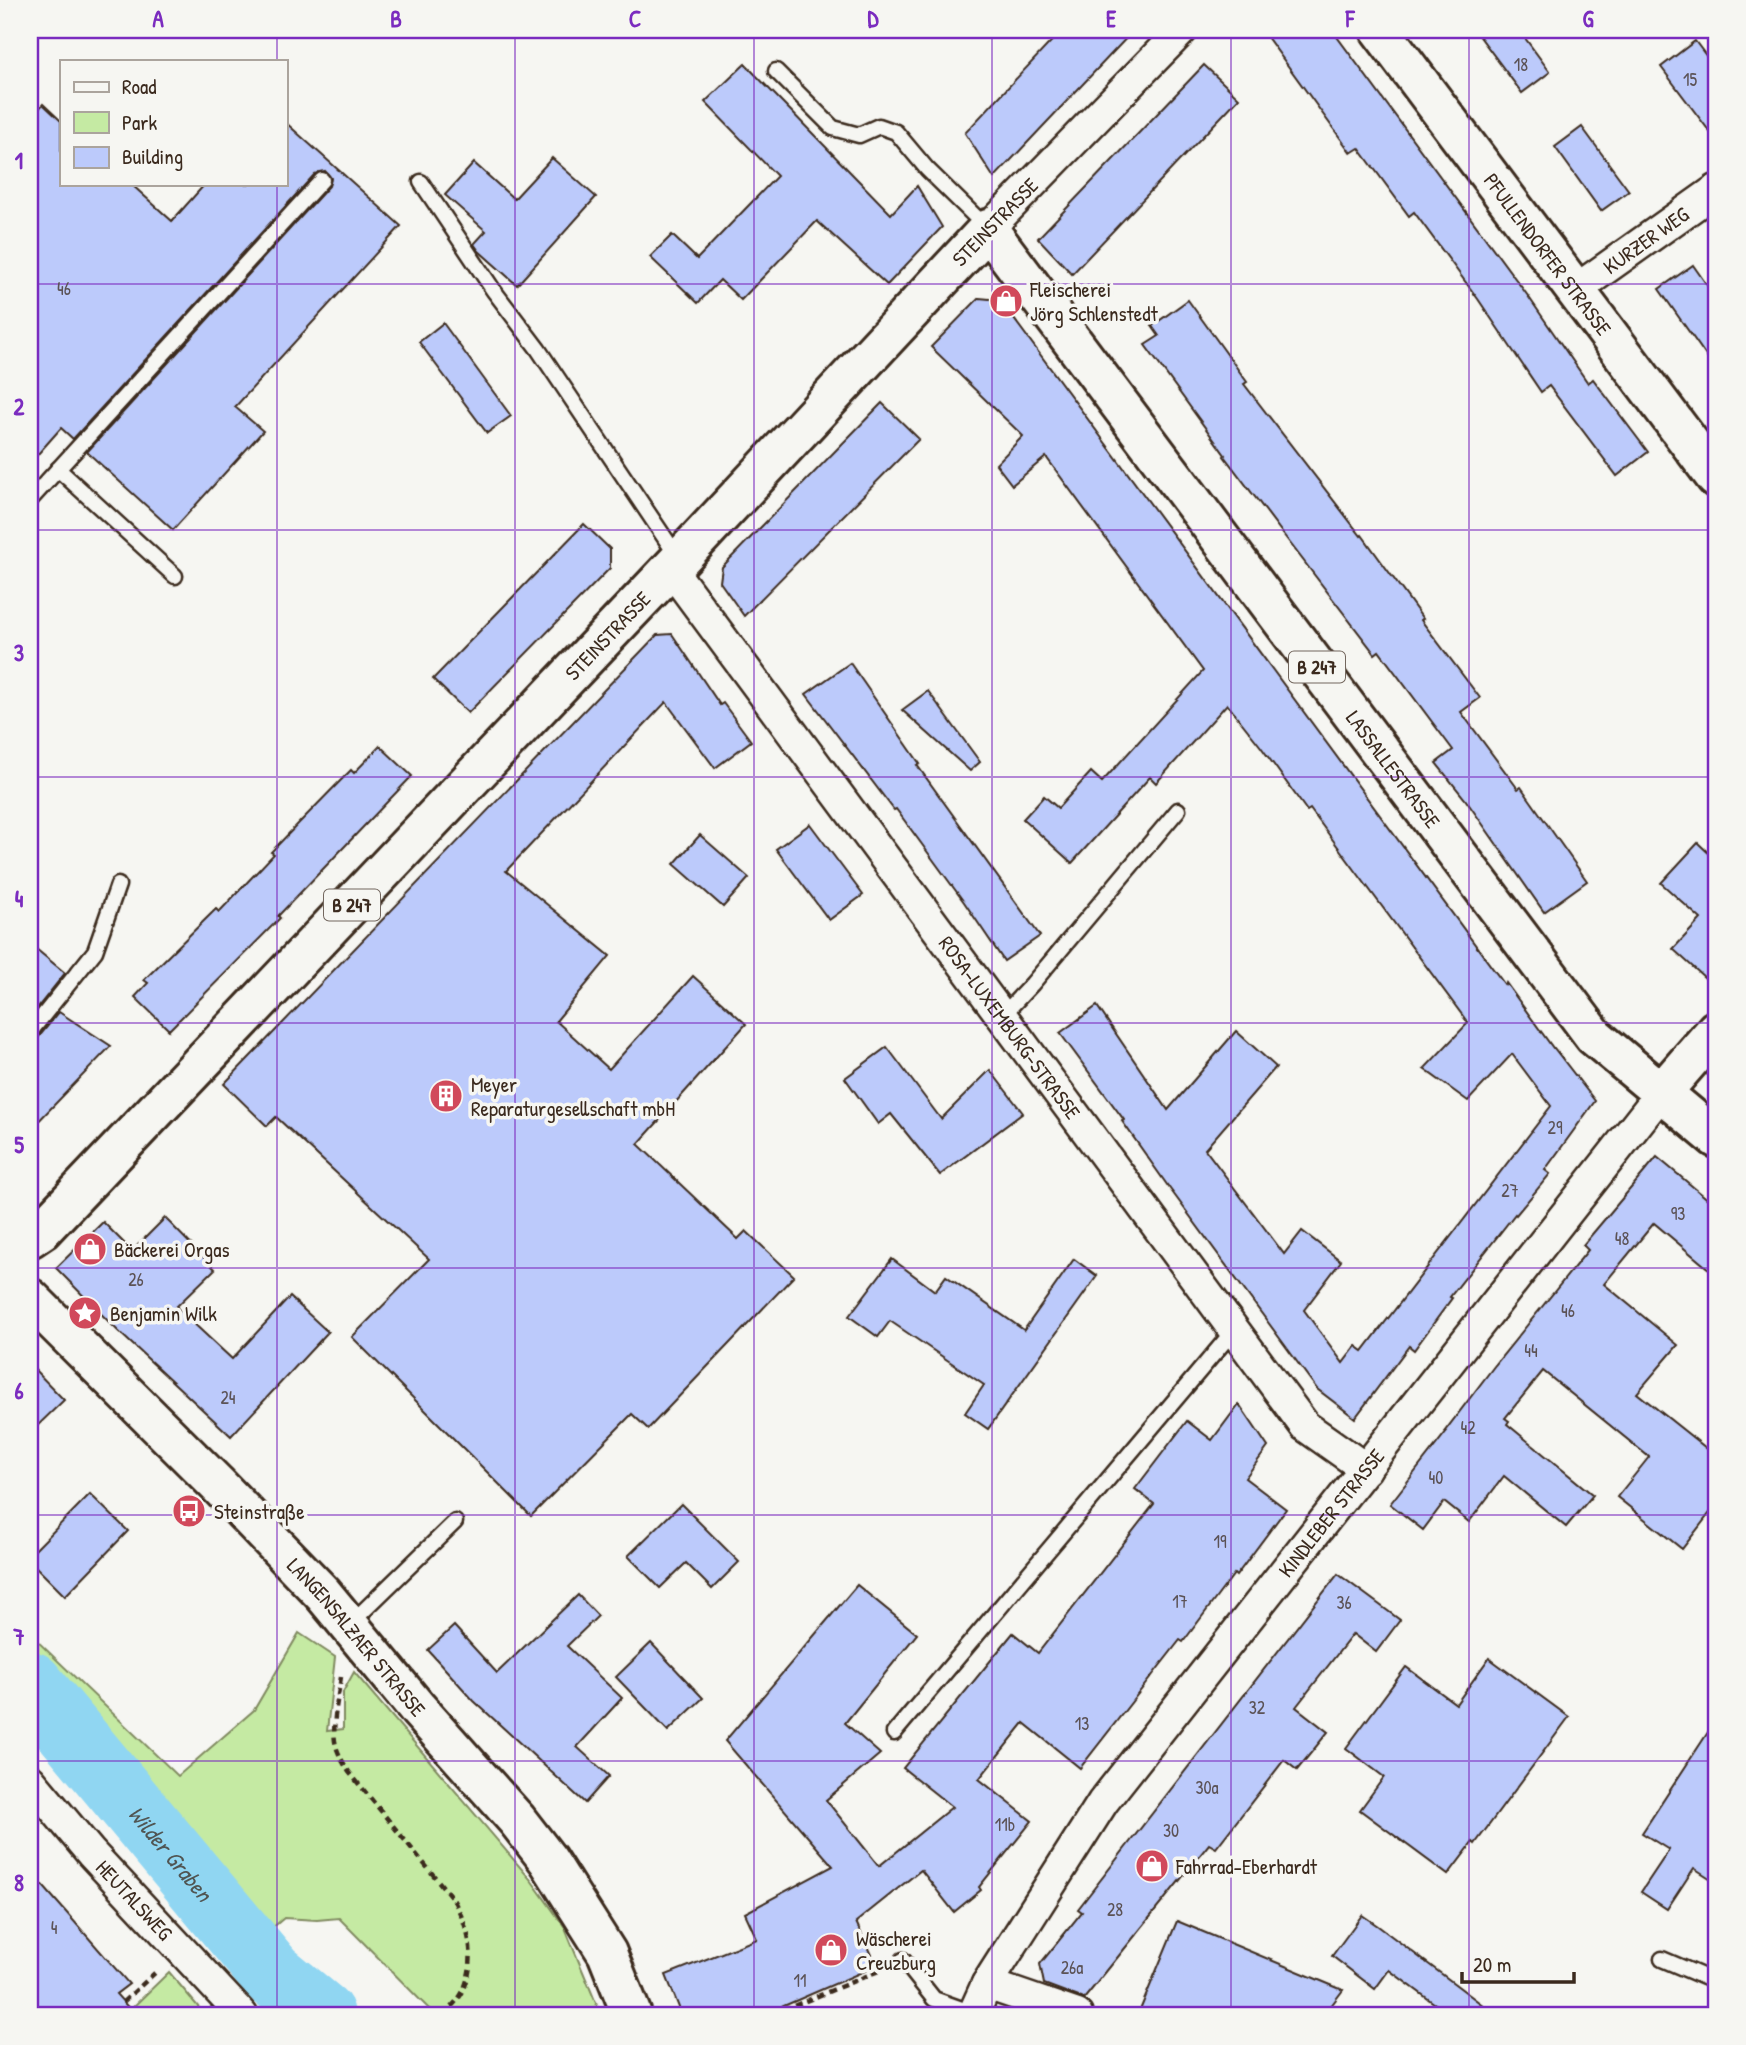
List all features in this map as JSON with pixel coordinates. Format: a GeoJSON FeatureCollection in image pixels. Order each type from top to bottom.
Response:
{"type":"FeatureCollection","features":[{"type":"Feature","properties":{"kind":"main road","name":"PFULLENDORFER STRASSE"},"geometry":{"type":"LineString","coordinates":[[1380,30],[1716,478]]}},
{"type":"Feature","properties":{"kind":"main road","name":"STEINSTRASSE"},"geometry":{"type":"LineString","coordinates":[[30,1238],[52,1220],[675,565],[988,229]]}},
{"type":"Feature","properties":{"kind":"main road","name":"LASSALLESTRASSE"},"geometry":{"type":"LineString","coordinates":[[988,229],[1594,1036],[1662,1091]]}},
{"type":"Feature","properties":{"kind":"main road","name":"KINDLEBER STRASSE"},"geometry":{"type":"LineString","coordinates":[[1662,1091],[1716,1030]]}},
{"type":"Feature","properties":{"kind":"main road","name":"B 247"},"geometry":{"type":"LineString","coordinates":[[1662,1091],[1716,1138]]}},
{"type":"Feature","properties":{"kind":"main road","name":"LANGENSALZAER STRASSE"},"geometry":{"type":"LineString","coordinates":[[30,1298],[323,1594],[418,1709],[517,1820],[548,1860],[607,1953],[632,2015]]}},
{"type":"Feature","properties":{"kind":"street","name":"STEINSTRASSE"},"geometry":{"type":"LineString","coordinates":[[988,229],[1182,30]]}},
{"type":"Feature","properties":{"kind":"street","name":"KURZER WEG"},"geometry":{"type":"LineString","coordinates":[[1574,291],[1716,190]]}},
{"type":"Feature","properties":{"kind":"street","name":"ROSA-LUXEMBURG-STRASSE"},"geometry":{"type":"LineString","coordinates":[[675,565],[1002,1016],[1305,1426],[1366,1469]]}},
{"type":"Feature","properties":{"kind":"street","name":"KINDLEBER STRASSE"},"geometry":{"type":"LineString","coordinates":[[973,2014],[987,1984],[1103,1802],[1662,1091]]}},
{"type":"Feature","properties":{"kind":"street","name":"HEUTALSWEG"},"geometry":{"type":"LineString","coordinates":[[30,1780],[91,1853],[242,2015]]}},
{"type":"Feature","properties":{"kind":"street"},"geometry":{"type":"LineString","coordinates":[[987,1984],[1077,2015]]}},
{"type":"Feature","properties":{"kind":"lane"},"geometry":{"type":"LineString","coordinates":[[776,71],[833,128],[859,135],[879,126],[896,132],[927,169],[988,229]]}},
{"type":"Feature","properties":{"kind":"lane"},"geometry":{"type":"LineString","coordinates":[[30,500],[322,180]]}},
{"type":"Feature","properties":{"kind":"lane"},"geometry":{"type":"LineString","coordinates":[[421,182],[494,290],[538,349],[675,565]]}},
{"type":"Feature","properties":{"kind":"lane"},"geometry":{"type":"LineString","coordinates":[[58,469],[176,576]]}},
{"type":"Feature","properties":{"kind":"lane"},"geometry":{"type":"LineString","coordinates":[[1002,1016],[1178,810]]}},
{"type":"Feature","properties":{"kind":"lane"},"geometry":{"type":"LineString","coordinates":[[30,1032],[95,951],[118,885]]}},
{"type":"Feature","properties":{"kind":"lane"},"geometry":{"type":"LineString","coordinates":[[894,1733],[1234,1330]]}},
{"type":"Feature","properties":{"kind":"lane"},"geometry":{"type":"LineString","coordinates":[[349,1625],[455,1522]]}},
{"type":"Feature","properties":{"kind":"lane"},"geometry":{"type":"LineString","coordinates":[[1662,1959],[1716,1982]]}},
{"type":"Feature","properties":{"kind":"lane"},"geometry":{"type":"LineString","coordinates":[[903,1960],[934,1999],[973,2014]]}},
{"type":"Feature","properties":{"kind":"path"},"geometry":{"type":"LineString","coordinates":[[349,1625],[336,1712],[335,1743],[340,1758],[453,1899],[464,1920],[471,1943],[463,1991],[443,2015]]}},
{"type":"Feature","properties":{"kind":"path"},"geometry":{"type":"LineString","coordinates":[[123,2002],[181,1950]]}},
{"type":"Feature","properties":{"kind":"path"},"geometry":{"type":"LineString","coordinates":[[772,2015],[903,1960]]}},
{"type":"Feature","properties":{"kind":"green space"},"geometry":{"type":"Polygon","coordinates":[[[299,1633],[335,1657],[327,1731],[343,1729],[343,1692],[354,1672],[531,1880],[564,1926],[601,2015],[435,2015],[339,1918],[284,1918],[232,1962],[30,1729],[30,1634],[178,1776],[254,1710],[299,1633]]]}},
{"type":"Feature","properties":{"kind":"green space"},"geometry":{"type":"Polygon","coordinates":[[[169,1972],[205,2015],[142,2015],[134,2006],[169,1972]]]}},
{"type":"Feature","properties":{"kind":"building"},"geometry":{"type":"Polygon","coordinates":[[[1062,30],[1134,30],[994,178],[965,133],[1062,30]]]}},
{"type":"Feature","properties":{"kind":"building"},"geometry":{"type":"Polygon","coordinates":[[[1262,30],[1332,30],[1528,296],[1588,383],[1593,379],[1648,452],[1617,476],[1549,386],[1541,392],[1478,299],[1414,212],[1409,216],[1359,148],[1351,153],[1262,30]]]}},
{"type":"Feature","properties":{"kind":"building"},"geometry":{"type":"Polygon","coordinates":[[[1475,30],[1519,30],[1550,72],[1522,93],[1475,30]]]}},
{"type":"Feature","properties":{"kind":"building"},"geometry":{"type":"Polygon","coordinates":[[[1695,41],[1716,69],[1716,140],[1661,67],[1695,41]]]}},
{"type":"Feature","properties":{"kind":"building"},"geometry":{"type":"Polygon","coordinates":[[[745,64],[891,214],[917,186],[942,227],[887,285],[817,221],[741,300],[720,280],[698,303],[650,257],[672,235],[697,259],[777,176],[705,102],[745,64]]]}},
{"type":"Feature","properties":{"kind":"building"},"geometry":{"type":"Polygon","coordinates":[[[1204,65],[1239,98],[1072,274],[1038,238],[1204,65]]]}},
{"type":"Feature","properties":{"kind":"building"},"geometry":{"type":"Polygon","coordinates":[[[43,104],[60,120],[60,186],[133,186],[172,221],[203,186],[287,186],[287,124],[401,226],[235,407],[263,431],[173,530],[87,452],[329,186],[331,178],[325,171],[315,174],[73,439],[61,428],[30,463],[30,119],[43,104]]]}},
{"type":"Feature","properties":{"kind":"building"},"geometry":{"type":"Polygon","coordinates":[[[1582,127],[1629,191],[1601,211],[1555,147],[1582,127]]]}},
{"type":"Feature","properties":{"kind":"building"},"geometry":{"type":"Polygon","coordinates":[[[552,158],[596,197],[517,285],[474,244],[486,231],[445,195],[474,163],[514,199],[552,158]]]}},
{"type":"Feature","properties":{"kind":"building"},"geometry":{"type":"Polygon","coordinates":[[[1693,265],[1716,298],[1716,370],[1659,289],[1693,265]]]}},
{"type":"Feature","properties":{"kind":"building"},"geometry":{"type":"Polygon","coordinates":[[[979,298],[1000,300],[1505,985],[1506,983],[1595,1101],[1545,1170],[1550,1174],[1450,1297],[1452,1298],[1414,1350],[1409,1346],[1355,1418],[1317,1389],[1170,1189],[1122,1121],[1124,1120],[1060,1033],[1097,1006],[1168,1110],[1236,1031],[1276,1067],[1205,1149],[1284,1254],[1302,1231],[1341,1261],[1304,1310],[1343,1363],[1356,1346],[1363,1351],[1551,1106],[1512,1054],[1468,1101],[1424,1069],[1468,1023],[1310,809],[1307,811],[1227,704],[1156,783],[1150,777],[1072,863],[1023,819],[1044,796],[1058,808],[1091,772],[1102,782],[1203,671],[1046,457],[1012,485],[996,464],[1023,436],[931,347],[979,298]]]}},
{"type":"Feature","properties":{"kind":"building"},"geometry":{"type":"Polygon","coordinates":[[[1188,300],[1247,382],[1244,384],[1362,535],[1480,698],[1461,712],[1518,789],[1521,787],[1587,881],[1544,912],[1465,799],[1436,763],[1453,750],[1379,651],[1375,654],[1286,538],[1145,345],[1159,336],[1152,326],[1188,300]]]}},
{"type":"Feature","properties":{"kind":"building"},"geometry":{"type":"Polygon","coordinates":[[[443,323],[511,416],[487,433],[419,342],[443,323]]]}},
{"type":"Feature","properties":{"kind":"building"},"geometry":{"type":"Polygon","coordinates":[[[882,403],[919,439],[744,616],[720,582],[722,567],[882,403]]]}},
{"type":"Feature","properties":{"kind":"building"},"geometry":{"type":"Polygon","coordinates":[[[584,524],[610,549],[610,568],[468,713],[433,679],[584,524]]]}},
{"type":"Feature","properties":{"kind":"building"},"geometry":{"type":"Polygon","coordinates":[[[672,634],[720,705],[723,703],[751,741],[715,768],[666,702],[506,871],[610,956],[556,1021],[609,1069],[693,976],[746,1024],[638,1144],[738,1239],[746,1231],[794,1276],[648,1429],[632,1414],[531,1516],[352,1337],[429,1259],[276,1117],[267,1126],[224,1084],[657,635],[672,634]]]}},
{"type":"Feature","properties":{"kind":"building"},"geometry":{"type":"Polygon","coordinates":[[[850,663],[920,764],[917,765],[1040,936],[1004,961],[896,809],[894,810],[806,694],[850,663]]]}},
{"type":"Feature","properties":{"kind":"building"},"geometry":{"type":"Polygon","coordinates":[[[928,691],[980,762],[970,771],[902,710],[928,691]]]}},
{"type":"Feature","properties":{"kind":"building"},"geometry":{"type":"Polygon","coordinates":[[[380,746],[412,776],[278,916],[280,918],[169,1030],[135,997],[148,983],[144,980],[216,909],[219,912],[274,854],[271,852],[299,823],[351,770],[354,773],[380,746]]]}},
{"type":"Feature","properties":{"kind":"building"},"geometry":{"type":"Polygon","coordinates":[[[810,824],[863,895],[829,920],[776,849],[810,824]]]}},
{"type":"Feature","properties":{"kind":"building"},"geometry":{"type":"Polygon","coordinates":[[[700,835],[749,878],[723,907],[674,864],[700,835]]]}},
{"type":"Feature","properties":{"kind":"building"},"geometry":{"type":"Polygon","coordinates":[[[1698,843],[1716,860],[1716,988],[1673,949],[1701,919],[1661,883],[1698,843]]]}},
{"type":"Feature","properties":{"kind":"building"},"geometry":{"type":"Polygon","coordinates":[[[30,944],[65,973],[30,1017],[30,944]]]}},
{"type":"Feature","properties":{"kind":"building"},"geometry":{"type":"Polygon","coordinates":[[[59,1012],[111,1046],[30,1130],[30,1041],[38,1038],[59,1012]]]}},
{"type":"Feature","properties":{"kind":"building"},"geometry":{"type":"Polygon","coordinates":[[[887,1047],[941,1119],[990,1070],[1023,1113],[940,1175],[891,1114],[878,1124],[845,1078],[887,1047]]]}},
{"type":"Feature","properties":{"kind":"building"},"geometry":{"type":"Polygon","coordinates":[[[1657,1157],[1716,1206],[1716,1275],[1654,1223],[1604,1284],[1678,1345],[1637,1393],[1716,1456],[1716,1505],[1682,1549],[1617,1497],[1649,1457],[1543,1371],[1505,1418],[1509,1421],[1507,1424],[1593,1495],[1566,1527],[1504,1476],[1469,1522],[1444,1502],[1423,1530],[1390,1504],[1495,1365],[1588,1250],[1583,1245],[1657,1157]]]}},
{"type":"Feature","properties":{"kind":"building"},"geometry":{"type":"Polygon","coordinates":[[[165,1218],[215,1269],[176,1307],[232,1359],[290,1297],[328,1332],[231,1436],[118,1331],[56,1268],[103,1222],[132,1251],[165,1218]]]}},
{"type":"Feature","properties":{"kind":"building"},"geometry":{"type":"Polygon","coordinates":[[[892,1259],[935,1291],[946,1276],[1024,1330],[1074,1259],[1097,1276],[988,1429],[965,1413],[984,1385],[890,1321],[878,1337],[849,1316],[892,1259]]]}},
{"type":"Feature","properties":{"kind":"building"},"geometry":{"type":"Polygon","coordinates":[[[30,1365],[64,1400],[30,1433],[30,1365]]]}},
{"type":"Feature","properties":{"kind":"building"},"geometry":{"type":"Polygon","coordinates":[[[1239,1404],[1268,1447],[1245,1478],[1286,1509],[1236,1576],[1234,1574],[1183,1642],[1180,1640],[1080,1768],[1024,1723],[979,1779],[1032,1821],[979,1887],[981,1890],[954,1912],[921,1870],[856,1922],[876,1966],[763,2015],[682,2015],[666,1975],[757,1939],[745,1913],[833,1866],[725,1741],[857,1585],[917,1634],[845,1723],[880,1754],[826,1800],[879,1866],[952,1807],[903,1768],[1013,1633],[1038,1653],[1154,1504],[1135,1489],[1187,1421],[1212,1440],[1239,1404]]]}},
{"type":"Feature","properties":{"kind":"building"},"geometry":{"type":"Polygon","coordinates":[[[90,1494],[128,1531],[65,1596],[30,1561],[30,1555],[90,1494]]]}},
{"type":"Feature","properties":{"kind":"building"},"geometry":{"type":"Polygon","coordinates":[[[681,1504],[739,1562],[712,1589],[686,1563],[660,1588],[628,1556],[681,1504]]]}},
{"type":"Feature","properties":{"kind":"building"},"geometry":{"type":"Polygon","coordinates":[[[1338,1574],[1400,1620],[1376,1652],[1353,1634],[1296,1707],[1328,1732],[1297,1770],[1284,1760],[1216,1848],[1209,1844],[1084,1999],[1044,1984],[1040,1964],[1082,1912],[1078,1909],[1338,1574]]]}},
{"type":"Feature","properties":{"kind":"building"},"geometry":{"type":"Polygon","coordinates":[[[578,1595],[598,1616],[567,1646],[622,1698],[577,1747],[609,1776],[585,1803],[474,1701],[428,1650],[454,1626],[497,1673],[578,1595]]]}},
{"type":"Feature","properties":{"kind":"building"},"geometry":{"type":"Polygon","coordinates":[[[651,1643],[703,1698],[668,1731],[616,1677],[651,1643]]]}},
{"type":"Feature","properties":{"kind":"building"},"geometry":{"type":"Polygon","coordinates":[[[1489,1658],[1569,1717],[1475,1844],[1473,1842],[1448,1875],[1360,1810],[1384,1777],[1346,1748],[1406,1667],[1456,1704],[1489,1658]]]}},
{"type":"Feature","properties":{"kind":"building"},"geometry":{"type":"Polygon","coordinates":[[[1716,1720],[1716,1882],[1694,1868],[1667,1909],[1641,1892],[1669,1850],[1642,1833],[1716,1720]]]}},
{"type":"Feature","properties":{"kind":"building"},"geometry":{"type":"Polygon","coordinates":[[[30,1871],[129,1984],[116,1994],[135,2015],[30,2015],[30,1871]]]}},
{"type":"Feature","properties":{"kind":"building"},"geometry":{"type":"Polygon","coordinates":[[[1362,1915],[1496,2015],[1450,2015],[1389,1970],[1375,1989],[1332,1956],[1362,1915]]]}},
{"type":"Feature","properties":{"kind":"building"},"geometry":{"type":"Polygon","coordinates":[[[1177,1921],[1343,1990],[1324,2015],[1138,2015],[1177,1921]]]}},
{"type":"Feature","properties":{"kind":"waterway","name":"Wilder Graben"},"geometry":{"type":"LineString","coordinates":[[30,1684],[271,1973],[322,2015]]}},
{"type":"Feature","properties":{"kind":"place","name":"Fleischerei Jörg Schlenstedt"},"geometry":{"type":"Point","coordinates":[1006,301]}},
{"type":"Feature","properties":{"kind":"place","name":"Meyer Reparaturgesellschaft mbH"},"geometry":{"type":"Point","coordinates":[446,1096]}},
{"type":"Feature","properties":{"kind":"place","name":"Bäckerei Orgas"},"geometry":{"type":"Point","coordinates":[90,1249]}},
{"type":"Feature","properties":{"kind":"place","name":"Benjamin Wilk"},"geometry":{"type":"Point","coordinates":[85,1313]}},
{"type":"Feature","properties":{"kind":"place","name":"Steinstraße"},"geometry":{"type":"Point","coordinates":[189,1511]}},
{"type":"Feature","properties":{"kind":"place","name":"Fahrrad-Eberhardt"},"geometry":{"type":"Point","coordinates":[1152,1866]}},
{"type":"Feature","properties":{"kind":"place","name":"Wäscherei Creuzburg"},"geometry":{"type":"Point","coordinates":[831,1950]}}]}
